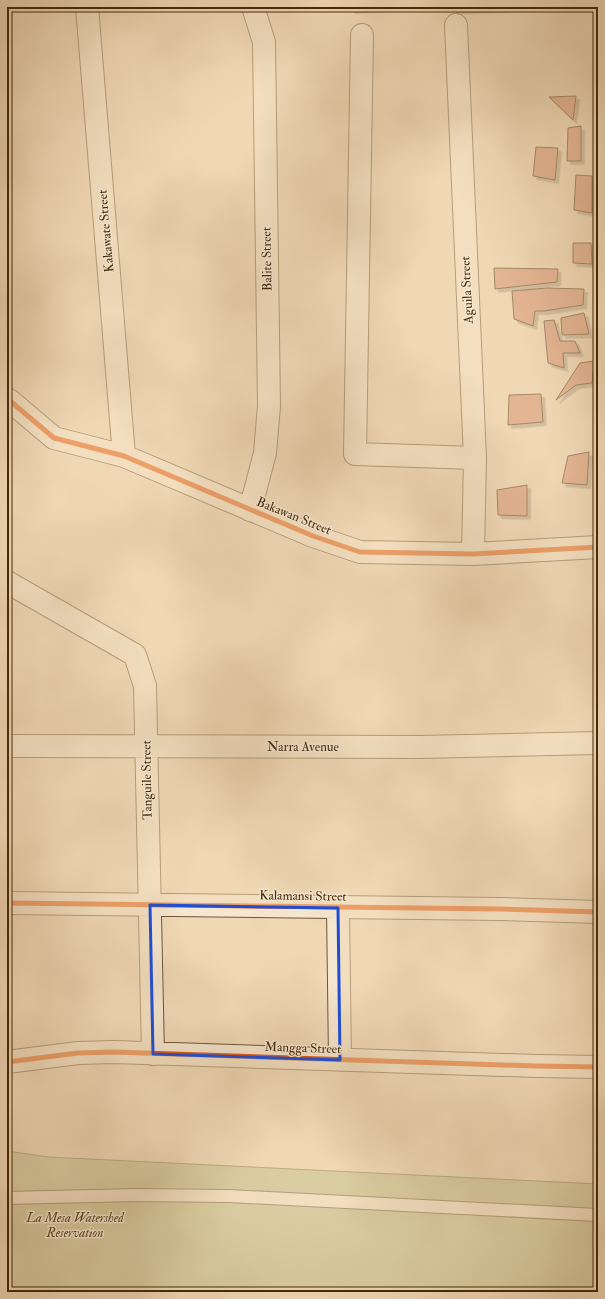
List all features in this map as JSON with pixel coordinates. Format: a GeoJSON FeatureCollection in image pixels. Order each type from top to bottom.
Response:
{"type":"FeatureCollection","features":[{"type":"Feature","properties":{"kind":"street","name":"Kakawate Street"},"geometry":{"type":"LineString","coordinates":[[87,7],[124,456]]}},
{"type":"Feature","properties":{"kind":"street","name":"Balite Street"},"geometry":{"type":"LineString","coordinates":[[250,510],[264,453],[269,406],[264,42],[253,7]]}},
{"type":"Feature","properties":{"kind":"street","name":"Aguila Street"},"geometry":{"type":"LineString","coordinates":[[456,25],[475,458],[473,554]]}},
{"type":"Feature","properties":{"kind":"street"},"geometry":{"type":"LineString","coordinates":[[362,35],[356,454],[475,458]]}},
{"type":"Feature","properties":{"kind":"street","name":"Bakawan Street"},"geometry":{"type":"LineString","coordinates":[[7,400],[10,400],[54,438],[124,456],[313,536],[360,552],[473,554],[598,547]]}},
{"type":"Feature","properties":{"kind":"street","name":"Tanguile Street"},"geometry":{"type":"LineString","coordinates":[[7,582],[135,655],[145,686],[153,1054]]}},
{"type":"Feature","properties":{"kind":"street","name":"Narra Avenue"},"geometry":{"type":"LineString","coordinates":[[7,746],[420,748],[598,743]]}},
{"type":"Feature","properties":{"kind":"street","name":"Kalamansi Street"},"geometry":{"type":"LineString","coordinates":[[7,903],[500,909],[598,912]]}},
{"type":"Feature","properties":{"kind":"street"},"geometry":{"type":"LineString","coordinates":[[338,908],[340,1060]]}},
{"type":"Feature","properties":{"kind":"street","name":"Mangga Street"},"geometry":{"type":"LineString","coordinates":[[7,1062],[78,1053],[114,1052],[536,1066],[598,1066]]}},
{"type":"Feature","properties":{"kind":"lane"},"geometry":{"type":"LineString","coordinates":[[7,1198],[229,1196],[598,1215]]}},
{"type":"Feature","properties":{"kind":"highlighted area"},"geometry":{"type":"Polygon","coordinates":[[[150,905],[338,908],[340,1060],[153,1054],[150,905]]]}},
{"type":"Feature","properties":{"kind":"green space","name":"La Mesa Watershed Reservation"},"geometry":{"type":"Polygon","coordinates":[[[7,1151],[48,1157],[598,1184],[598,1292],[7,1292],[7,1151]]]}},
{"type":"Feature","properties":{"kind":"building"},"geometry":{"type":"Polygon","coordinates":[[[351,7],[397,7],[352,10],[351,7]]]}},
{"type":"Feature","properties":{"kind":"building"},"geometry":{"type":"Polygon","coordinates":[[[453,7],[506,7],[506,8],[454,11],[453,7]]]}},
{"type":"Feature","properties":{"kind":"building"},"geometry":{"type":"Polygon","coordinates":[[[576,96],[573,120],[549,97],[576,96]]]}},
{"type":"Feature","properties":{"kind":"building"},"geometry":{"type":"Polygon","coordinates":[[[581,126],[581,161],[567,161],[568,128],[581,126]]]}},
{"type":"Feature","properties":{"kind":"building"},"geometry":{"type":"Polygon","coordinates":[[[536,147],[558,148],[555,180],[533,176],[536,147]]]}},
{"type":"Feature","properties":{"kind":"building"},"geometry":{"type":"Polygon","coordinates":[[[576,175],[592,176],[592,213],[574,210],[576,175]]]}},
{"type":"Feature","properties":{"kind":"building"},"geometry":{"type":"Polygon","coordinates":[[[573,243],[591,243],[592,264],[573,263],[573,243]]]}},
{"type":"Feature","properties":{"kind":"building"},"geometry":{"type":"Polygon","coordinates":[[[494,268],[558,269],[557,282],[495,289],[494,268]]]}},
{"type":"Feature","properties":{"kind":"building"},"geometry":{"type":"Polygon","coordinates":[[[547,288],[584,289],[583,305],[535,311],[533,326],[514,319],[512,291],[547,288]]]}},
{"type":"Feature","properties":{"kind":"building"},"geometry":{"type":"Polygon","coordinates":[[[584,313],[589,334],[562,335],[561,318],[584,313]]]}},
{"type":"Feature","properties":{"kind":"building"},"geometry":{"type":"Polygon","coordinates":[[[554,320],[560,341],[575,341],[580,353],[563,353],[564,368],[548,363],[544,321],[554,320]]]}},
{"type":"Feature","properties":{"kind":"building"},"geometry":{"type":"Polygon","coordinates":[[[594,361],[592,383],[576,385],[556,400],[580,363],[594,361]]]}},
{"type":"Feature","properties":{"kind":"building"},"geometry":{"type":"Polygon","coordinates":[[[541,394],[543,422],[508,425],[509,395],[541,394]]]}},
{"type":"Feature","properties":{"kind":"building"},"geometry":{"type":"Polygon","coordinates":[[[589,452],[587,485],[562,483],[568,456],[589,452]]]}},
{"type":"Feature","properties":{"kind":"building"},"geometry":{"type":"Polygon","coordinates":[[[527,485],[527,516],[498,515],[497,490],[527,485]]]}},
{"type":"Feature","properties":{"kind":"cycle path"},"geometry":{"type":"LineString","coordinates":[[7,400],[9,400],[54,438],[124,456],[313,536],[360,552],[473,554],[598,547]]}},
{"type":"Feature","properties":{"kind":"cycle path"},"geometry":{"type":"LineString","coordinates":[[7,903],[500,909],[598,912]]}},
{"type":"Feature","properties":{"kind":"cycle path"},"geometry":{"type":"LineString","coordinates":[[7,1062],[78,1053],[114,1052],[598,1067]]}}]}
